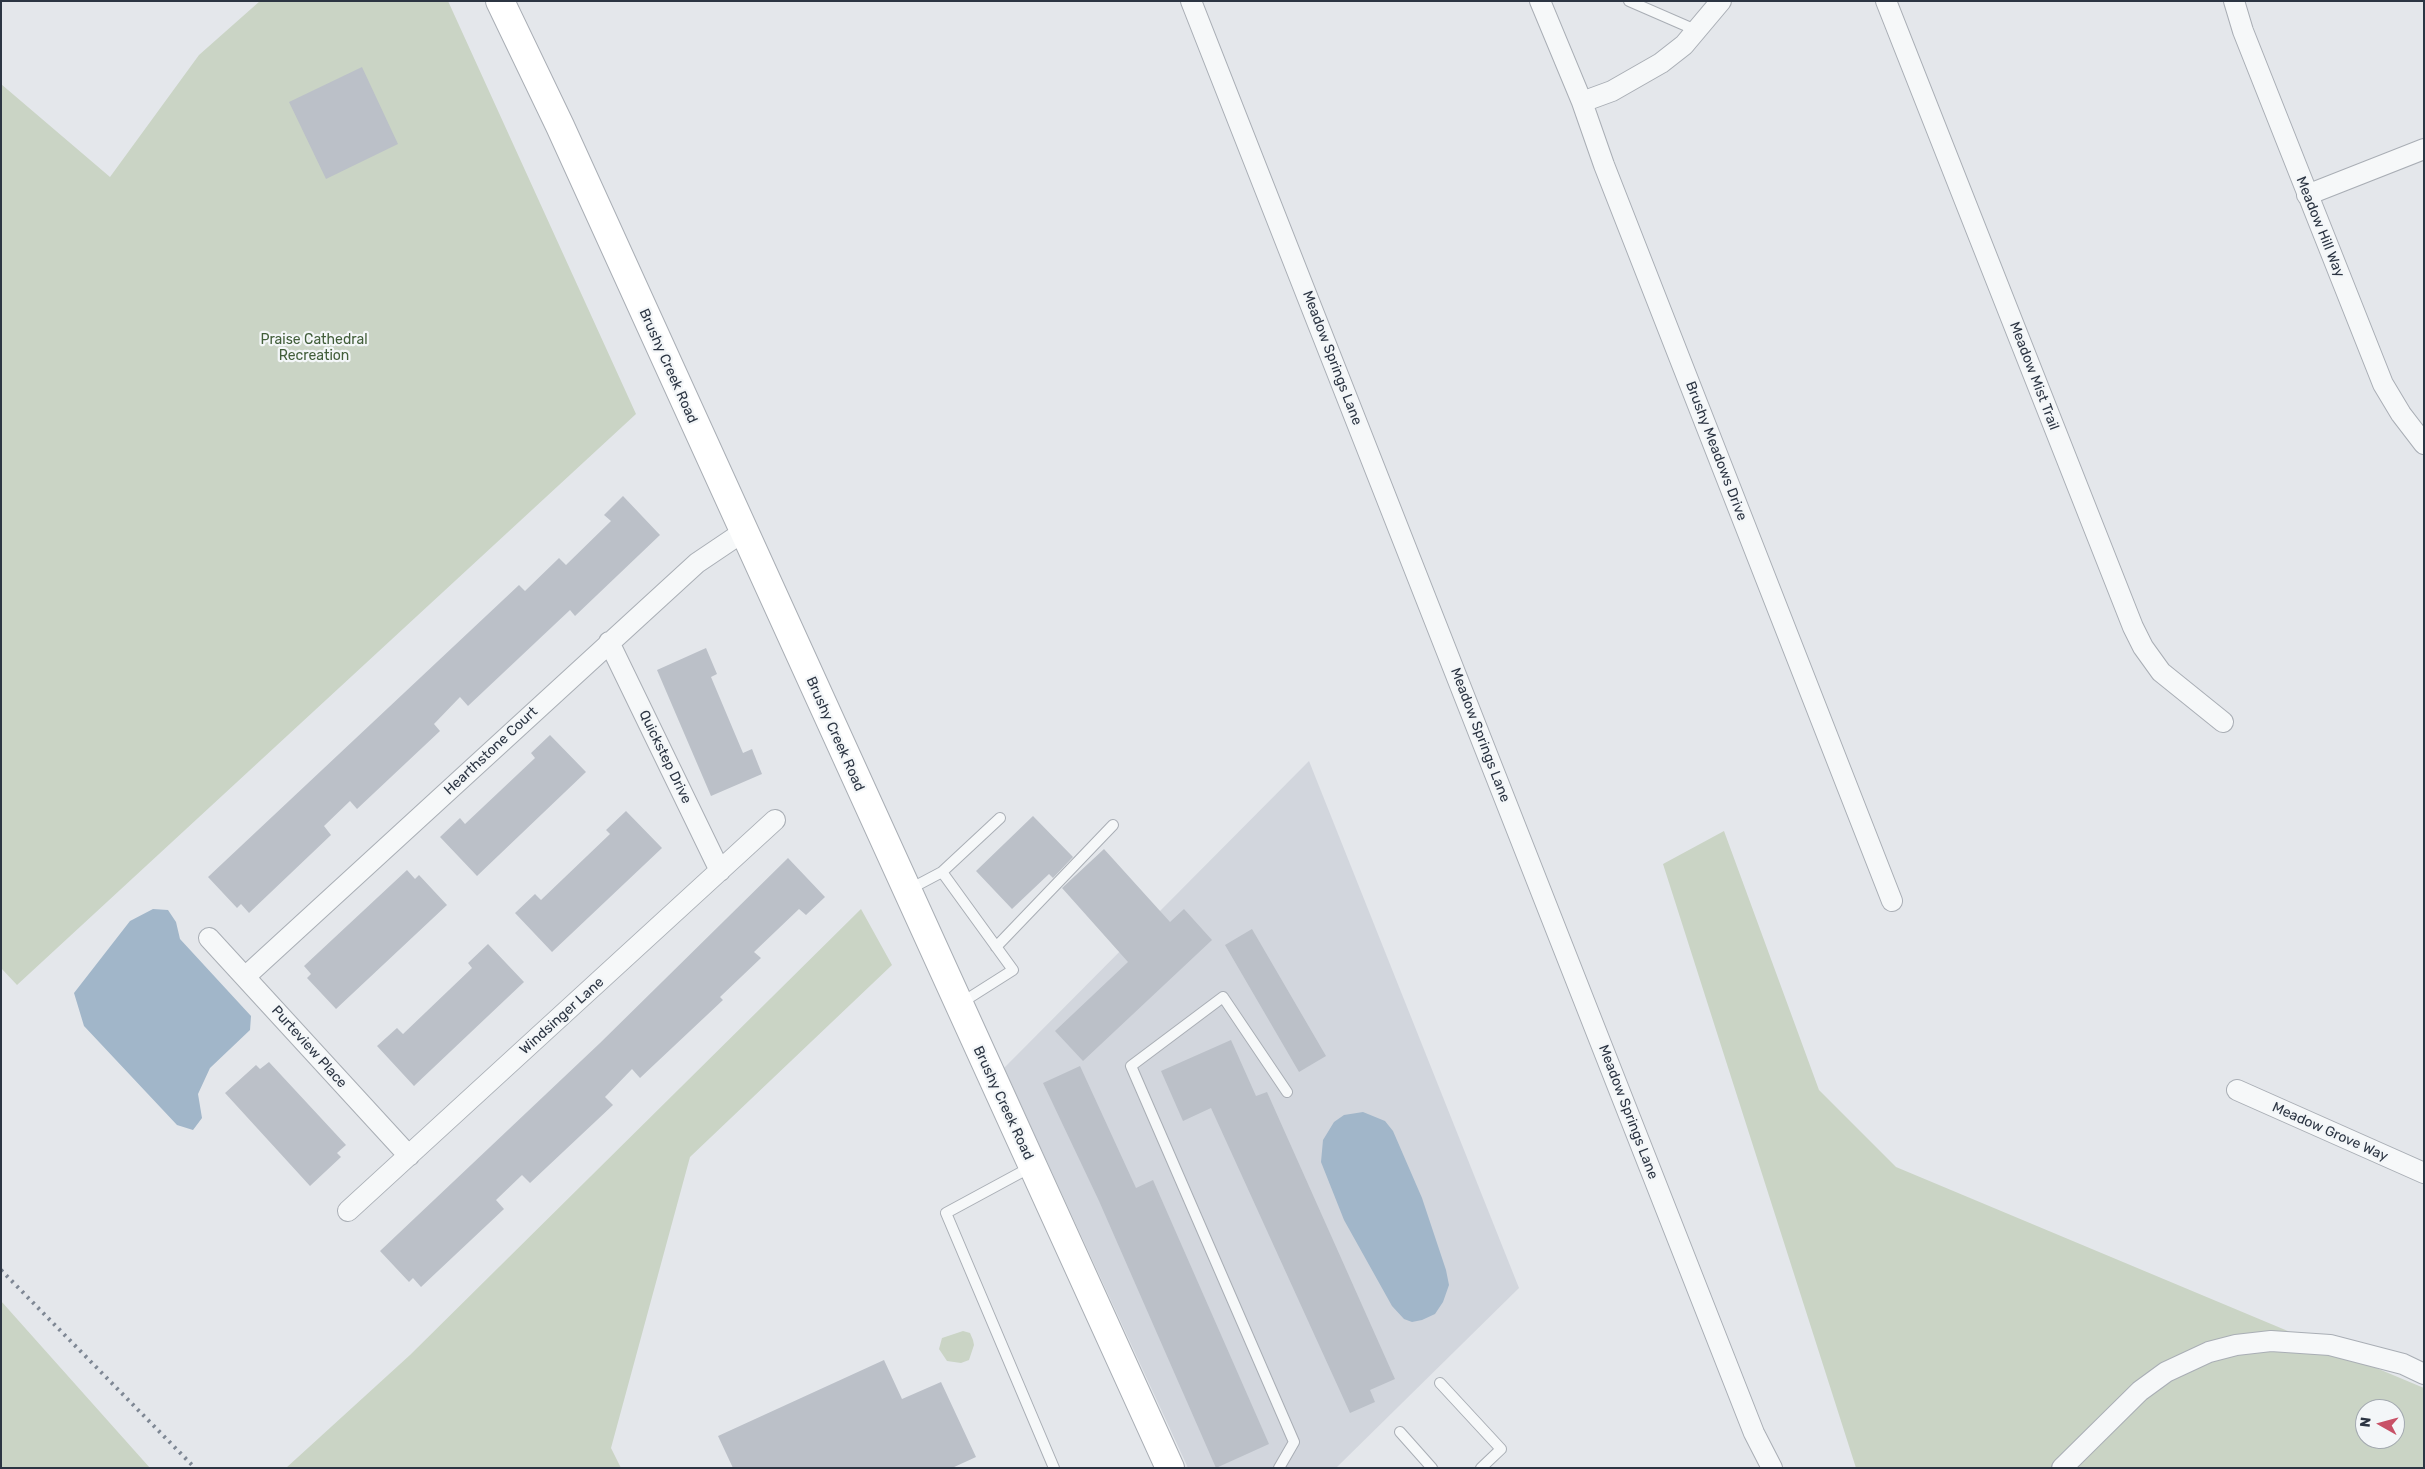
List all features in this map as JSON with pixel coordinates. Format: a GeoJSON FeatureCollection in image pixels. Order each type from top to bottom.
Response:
{"type":"FeatureCollection","features":[{"type":"Feature","properties":{"kind":"main road","name":"Brushy Creek Road"},"geometry":{"type":"LineString","coordinates":[[500,1],[560,126],[906,891],[1170,1468]]}},
{"type":"Feature","properties":{"kind":"street","name":"Meadow Springs Lane"},"geometry":{"type":"LineString","coordinates":[[1191,1],[1754,1433],[1772,1468]]}},
{"type":"Feature","properties":{"kind":"street","name":"Brushy Meadows Drive"},"geometry":{"type":"LineString","coordinates":[[1540,1],[1582,102],[1604,165],[1892,901]]}},
{"type":"Feature","properties":{"kind":"street"},"geometry":{"type":"LineString","coordinates":[[1582,102],[1638,78],[1661,63],[1698,31],[1721,1]]}},
{"type":"Feature","properties":{"kind":"street","name":"Meadow Mist Trail"},"geometry":{"type":"LineString","coordinates":[[1886,1],[2133,627],[2143,646],[2161,672],[2223,722]]}},
{"type":"Feature","properties":{"kind":"street","name":"Meadow Hill Way"},"geometry":{"type":"LineString","coordinates":[[2234,1],[2243,31],[2383,384],[2400,414],[2424,444]]}},
{"type":"Feature","properties":{"kind":"street"},"geometry":{"type":"LineString","coordinates":[[2307,195],[2424,149]]}},
{"type":"Feature","properties":{"kind":"street","name":"Hearthstone Court"},"geometry":{"type":"LineString","coordinates":[[245,977],[697,563],[743,532]]}},
{"type":"Feature","properties":{"kind":"street","name":"Quickstep Drive"},"geometry":{"type":"LineString","coordinates":[[609,642],[720,872]]}},
{"type":"Feature","properties":{"kind":"street","name":"Windsinger Lane"},"geometry":{"type":"LineString","coordinates":[[348,1211],[775,820]]}},
{"type":"Feature","properties":{"kind":"street","name":"Purteview Place"},"geometry":{"type":"LineString","coordinates":[[209,938],[409,1156]]}},
{"type":"Feature","properties":{"kind":"street","name":"Meadow Grove Way"},"geometry":{"type":"LineString","coordinates":[[2237,1090],[2424,1173]]}},
{"type":"Feature","properties":{"kind":"street"},"geometry":{"type":"LineString","coordinates":[[2062,1468],[2140,1391],[2166,1372],[2209,1352],[2236,1345],[2271,1342],[2321,1344],[2354,1350],[2403,1364],[2424,1374]]}},
{"type":"Feature","properties":{"kind":"lane"},"geometry":{"type":"LineString","coordinates":[[1629,1],[1698,31]]}},
{"type":"Feature","properties":{"kind":"lane"},"geometry":{"type":"LineString","coordinates":[[906,891],[942,872],[1000,818]]}},
{"type":"Feature","properties":{"kind":"lane"},"geometry":{"type":"LineString","coordinates":[[996,947],[1112,826]]}},
{"type":"Feature","properties":{"kind":"lane"},"geometry":{"type":"LineString","coordinates":[[942,872],[1013,970],[958,1005]]}},
{"type":"Feature","properties":{"kind":"lane"},"geometry":{"type":"LineString","coordinates":[[1279,1468],[1294,1442],[1131,1066],[1223,997],[1287,1092]]}},
{"type":"Feature","properties":{"kind":"lane"},"geometry":{"type":"LineString","coordinates":[[1032,1166],[946,1213],[1054,1468]]}},
{"type":"Feature","properties":{"kind":"lane"},"geometry":{"type":"LineString","coordinates":[[1440,1382],[1502,1449],[1481,1468]]}},
{"type":"Feature","properties":{"kind":"lane"},"geometry":{"type":"LineString","coordinates":[[1400,1432],[1432,1468]]}},
{"type":"Feature","properties":{"kind":"shaded area"},"geometry":{"type":"Polygon","coordinates":[[[1309,761],[1519,1288],[1336,1468],[1188,1468],[1004,1068],[1309,761]]]}},
{"type":"Feature","properties":{"kind":"green space","name":"Praise Cathedral Recreation"},"geometry":{"type":"Polygon","coordinates":[[[260,1],[448,1],[636,414],[17,985],[1,968],[1,84],[110,177],[199,55],[260,1]]]}},
{"type":"Feature","properties":{"kind":"green space"},"geometry":{"type":"Polygon","coordinates":[[[1724,831],[1819,1090],[1896,1167],[2424,1388],[2424,1468],[1856,1468],[1663,864],[1724,831]]]}},
{"type":"Feature","properties":{"kind":"green space"},"geometry":{"type":"Polygon","coordinates":[[[861,909],[892,965],[690,1157],[611,1448],[621,1468],[286,1468],[410,1355],[861,909]]]}},
{"type":"Feature","properties":{"kind":"green space"},"geometry":{"type":"Polygon","coordinates":[[[1,1301],[150,1468],[1,1468],[1,1301]]]}},
{"type":"Feature","properties":{"kind":"green space"},"geometry":{"type":"Polygon","coordinates":[[[963,1331],[970,1333],[973,1340],[974,1345],[969,1360],[961,1363],[947,1361],[939,1349],[942,1338],[963,1331]]]}},
{"type":"Feature","properties":{"kind":"water"},"geometry":{"type":"Polygon","coordinates":[[[153,909],[168,910],[176,922],[180,939],[251,1016],[250,1030],[210,1068],[198,1094],[202,1118],[193,1130],[177,1125],[84,1026],[74,993],[130,921],[153,909]]]}},
{"type":"Feature","properties":{"kind":"water"},"geometry":{"type":"Polygon","coordinates":[[[1363,1112],[1385,1121],[1393,1131],[1422,1198],[1446,1270],[1449,1285],[1443,1302],[1435,1314],[1422,1320],[1412,1322],[1404,1319],[1392,1306],[1344,1220],[1321,1162],[1323,1140],[1334,1122],[1344,1115],[1363,1112]]]}},
{"type":"Feature","properties":{"kind":"building"},"geometry":{"type":"Polygon","coordinates":[[[362,67],[398,144],[326,179],[289,102],[362,67]]]}},
{"type":"Feature","properties":{"kind":"building"},"geometry":{"type":"Polygon","coordinates":[[[623,496],[660,535],[575,616],[570,610],[468,706],[460,697],[434,724],[440,731],[357,809],[350,801],[324,826],[331,835],[249,913],[241,904],[237,908],[208,877],[519,585],[525,591],[559,558],[566,565],[611,521],[604,515],[623,496]]]}},
{"type":"Feature","properties":{"kind":"building"},"geometry":{"type":"Polygon","coordinates":[[[706,648],[717,674],[711,677],[743,753],[752,749],[762,774],[711,796],[657,670],[706,648]]]}},
{"type":"Feature","properties":{"kind":"building"},"geometry":{"type":"Polygon","coordinates":[[[550,735],[586,772],[477,876],[440,837],[460,818],[465,824],[535,758],[531,753],[550,735]]]}},
{"type":"Feature","properties":{"kind":"building"},"geometry":{"type":"Polygon","coordinates":[[[626,811],[662,848],[552,952],[515,913],[535,894],[541,900],[610,834],[606,830],[626,811]]]}},
{"type":"Feature","properties":{"kind":"building"},"geometry":{"type":"Polygon","coordinates":[[[1033,816],[1073,857],[1053,878],[1049,874],[1012,909],[976,871],[1033,816]]]}},
{"type":"Feature","properties":{"kind":"building"},"geometry":{"type":"Polygon","coordinates":[[[1104,849],[1170,922],[1184,909],[1212,940],[1083,1061],[1055,1031],[1128,962],[1062,888],[1104,849]]]}},
{"type":"Feature","properties":{"kind":"building"},"geometry":{"type":"Polygon","coordinates":[[[788,858],[825,897],[806,915],[799,909],[754,952],[761,958],[720,997],[723,1000],[640,1078],[632,1069],[605,1097],[613,1105],[530,1183],[522,1175],[496,1200],[504,1209],[421,1287],[413,1278],[409,1282],[380,1251],[600,1043],[788,858]]]}},
{"type":"Feature","properties":{"kind":"building"},"geometry":{"type":"Polygon","coordinates":[[[407,870],[415,879],[419,875],[447,905],[336,1009],[307,978],[311,974],[304,966],[407,870]]]}},
{"type":"Feature","properties":{"kind":"building"},"geometry":{"type":"Polygon","coordinates":[[[1252,929],[1326,1056],[1299,1072],[1225,945],[1252,929]]]}},
{"type":"Feature","properties":{"kind":"building"},"geometry":{"type":"Polygon","coordinates":[[[488,944],[524,982],[414,1086],[377,1046],[397,1028],[403,1034],[472,968],[468,963],[488,944]]]}},
{"type":"Feature","properties":{"kind":"building"},"geometry":{"type":"Polygon","coordinates":[[[1231,1040],[1256,1096],[1267,1092],[1395,1379],[1370,1390],[1375,1402],[1350,1413],[1211,1108],[1183,1121],[1161,1071],[1231,1040]]]}},
{"type":"Feature","properties":{"kind":"building"},"geometry":{"type":"Polygon","coordinates":[[[269,1062],[346,1145],[337,1153],[341,1157],[310,1186],[225,1093],[256,1065],[260,1069],[269,1062]]]}},
{"type":"Feature","properties":{"kind":"building"},"geometry":{"type":"Polygon","coordinates":[[[1080,1066],[1136,1188],[1153,1180],[1269,1444],[1216,1468],[1099,1201],[1043,1083],[1080,1066]]]}},
{"type":"Feature","properties":{"kind":"building"},"geometry":{"type":"Polygon","coordinates":[[[884,1360],[902,1399],[941,1382],[976,1457],[952,1468],[733,1468],[718,1436],[884,1360]]]}},
{"type":"Feature","properties":{"kind":"railway"},"geometry":{"type":"LineString","coordinates":[[1,1270],[195,1468]]}}]}
